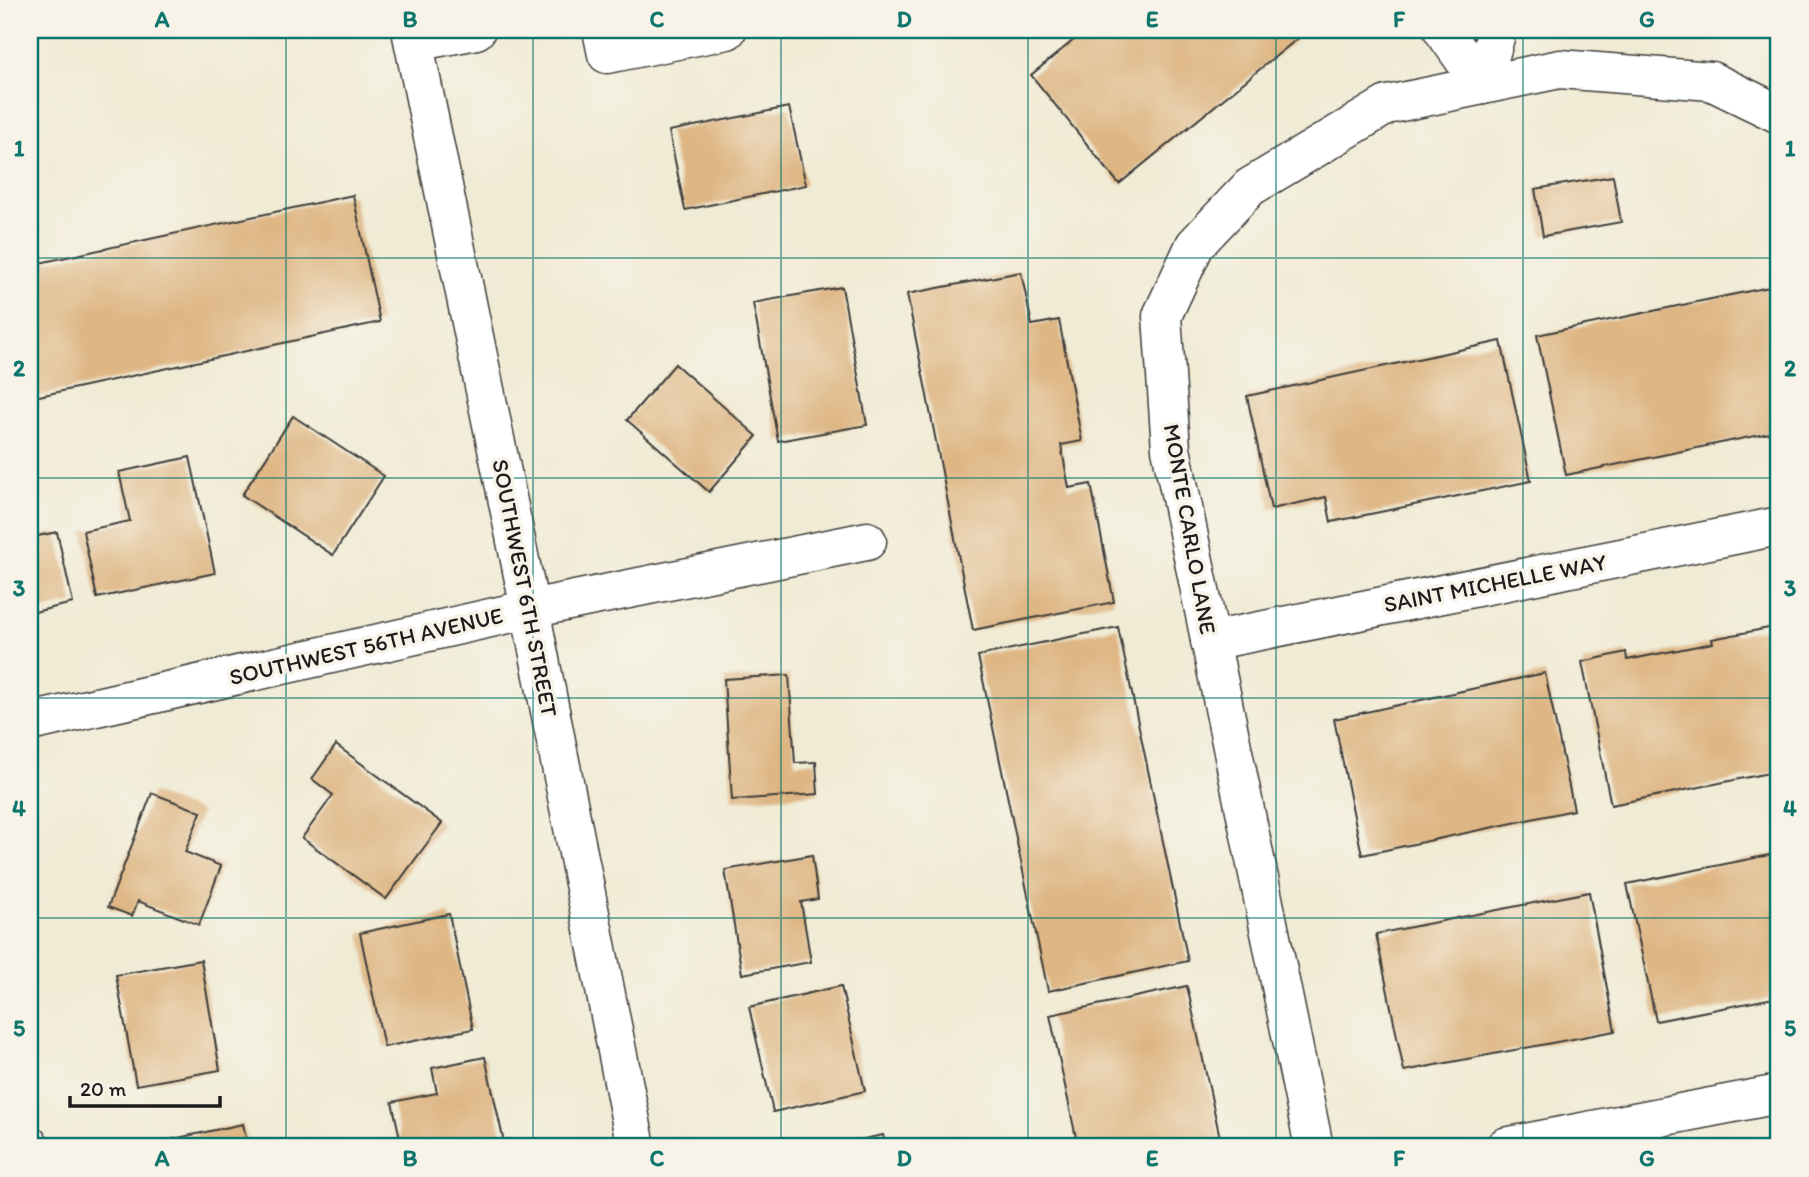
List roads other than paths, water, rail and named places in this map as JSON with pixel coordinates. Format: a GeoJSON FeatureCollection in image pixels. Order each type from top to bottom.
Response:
{"type":"FeatureCollection","features":[{"type":"Feature","properties":{"kind":"street"},"geometry":{"type":"LineString","coordinates":[[413,36],[476,30]]}},
{"type":"Feature","properties":{"kind":"street"},"geometry":{"type":"LineString","coordinates":[[602,30],[607,54],[727,30]]}},
{"type":"Feature","properties":{"kind":"street"},"geometry":{"type":"LineString","coordinates":[[1443,30],[1482,85]]}},
{"type":"Feature","properties":{"kind":"street"},"geometry":{"type":"LineString","coordinates":[[1482,85],[1497,30]]}},
{"type":"Feature","properties":{"kind":"street","name":"SOUTHWEST 6TH STREET"},"geometry":{"type":"LineString","coordinates":[[413,36],[530,608],[636,1147]]}},
{"type":"Feature","properties":{"kind":"street","name":"MONTE CARLO LANE"},"geometry":{"type":"LineString","coordinates":[[1314,1147],[1171,449],[1161,316],[1195,245],[1250,187],[1387,104],[1560,69],[1711,81],[1779,114]]}},
{"type":"Feature","properties":{"kind":"street","name":"SAINT MICHELLE WAY"},"geometry":{"type":"LineString","coordinates":[[1210,641],[1779,526]]}},
{"type":"Feature","properties":{"kind":"street","name":"SOUTHWEST 56TH AVENUE"},"geometry":{"type":"LineString","coordinates":[[30,722],[530,608],[867,541]]}},
{"type":"Feature","properties":{"kind":"street"},"geometry":{"type":"LineString","coordinates":[[1505,1147],[1779,1094]]}}]}
